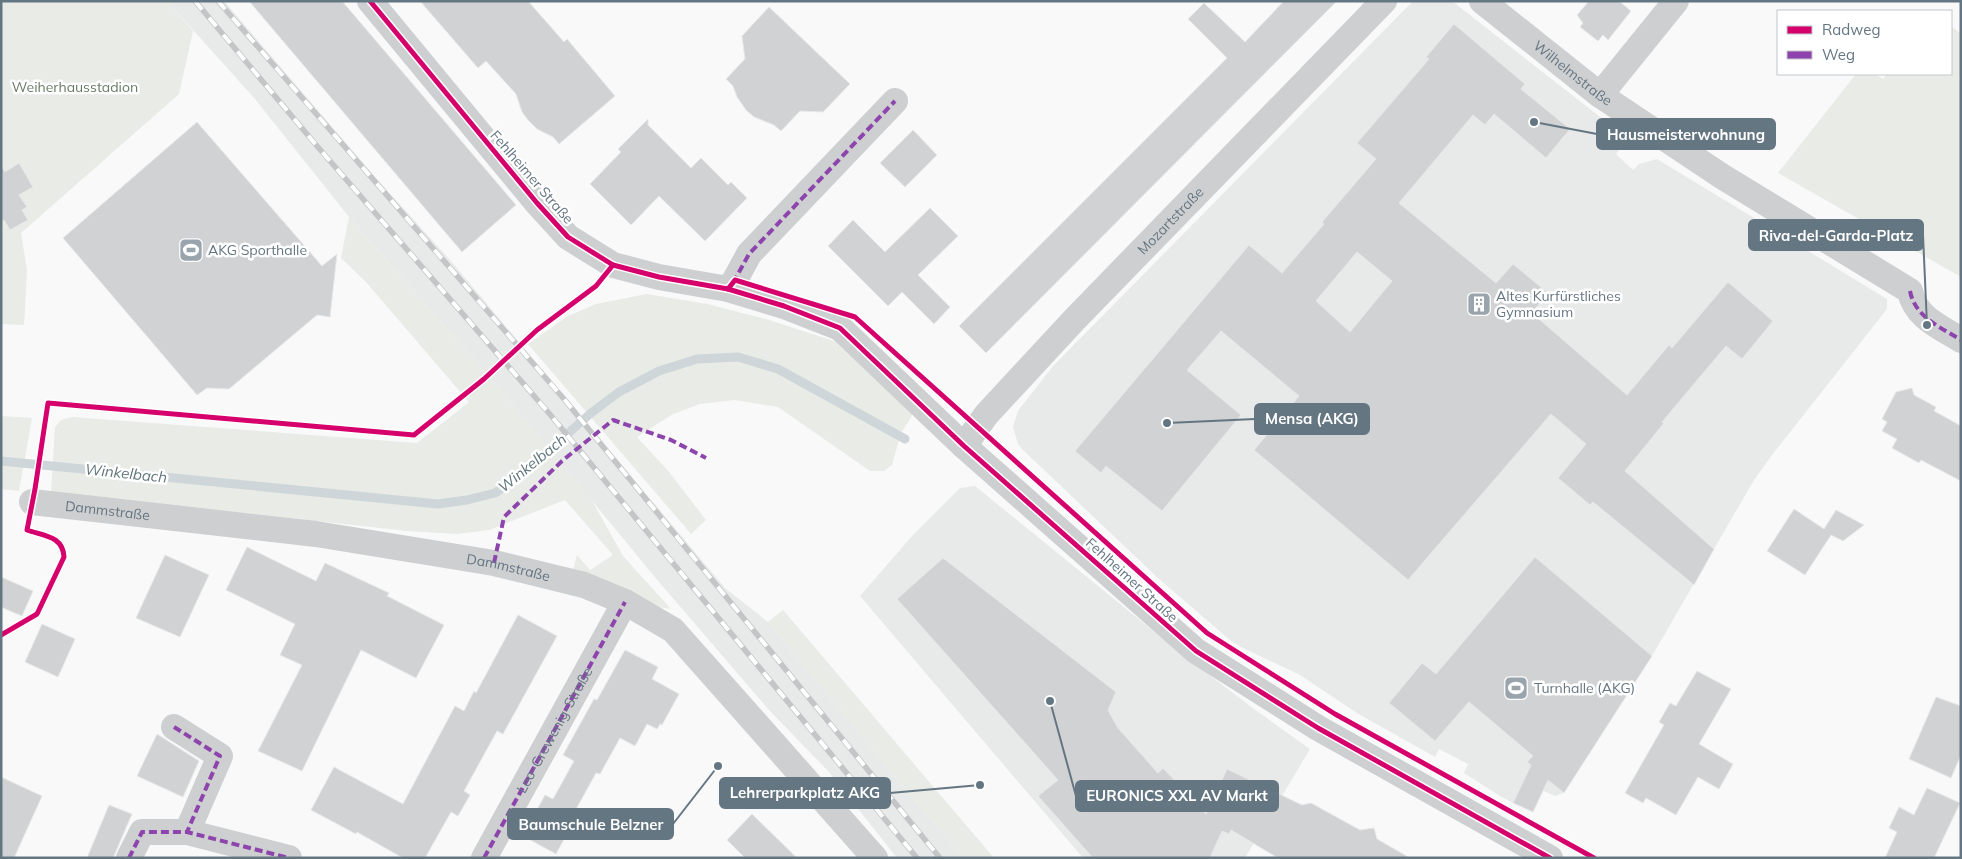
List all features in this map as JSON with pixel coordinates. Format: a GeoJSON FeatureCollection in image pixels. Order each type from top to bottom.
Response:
{"type":"FeatureCollection","features":[{"type":"Feature","properties":{"kind":"street","name":"Fehlheimer Straße"},"geometry":{"type":"LineString","coordinates":[[370,1],[537,204],[568,237],[613,265],[659,277],[728,289],[784,306],[840,328],[964,446],[1196,651],[1318,728],[1550,858]]}},
{"type":"Feature","properties":{"kind":"street","name":"Mozartstraße"},"geometry":{"type":"LineString","coordinates":[[964,446],[986,415],[1075,319],[1384,1]]}},
{"type":"Feature","properties":{"kind":"street","name":"Wilhelmstraße"},"geometry":{"type":"LineString","coordinates":[[1482,1],[1600,96],[1723,177],[1910,291],[1912,302],[1926,319],[1961,340]]}},
{"type":"Feature","properties":{"kind":"street"},"geometry":{"type":"LineString","coordinates":[[1600,96],[1676,1]]}},
{"type":"Feature","properties":{"kind":"street"},"geometry":{"type":"LineString","coordinates":[[728,289],[749,254],[895,101]]}},
{"type":"Feature","properties":{"kind":"street","name":"Dammstraße"},"geometry":{"type":"LineString","coordinates":[[32,502],[316,534],[494,563],[584,585],[625,602],[673,630],[875,858]]}},
{"type":"Feature","properties":{"kind":"street","name":"Leo-Grewenig-Straße"},"geometry":{"type":"LineString","coordinates":[[484,858],[625,602]]}},
{"type":"Feature","properties":{"kind":"street"},"geometry":{"type":"LineString","coordinates":[[174,727],[220,756],[187,832]]}},
{"type":"Feature","properties":{"kind":"street"},"geometry":{"type":"LineString","coordinates":[[129,858],[142,832],[187,832],[289,858]]}},
{"type":"Feature","properties":{"kind":"shaded area"},"geometry":{"type":"Polygon","coordinates":[[[167,1],[224,1],[376,178],[451,261],[725,588],[768,622],[964,858],[897,858],[829,772],[768,709],[659,582],[494,382],[349,217],[255,99],[167,1]]]}},
{"type":"Feature","properties":{"kind":"shaded area","name":"Altes Kurfürstliches Gymnasium"},"geometry":{"type":"Polygon","coordinates":[[[1413,1],[1452,1],[1618,131],[1622,145],[1616,154],[1633,170],[1639,164],[1657,159],[1887,299],[1887,309],[1754,480],[1652,656],[1564,793],[1555,796],[1523,782],[1513,803],[1464,773],[1468,764],[1439,749],[1435,757],[1357,713],[1300,675],[1230,640],[1158,578],[1023,450],[1018,444],[1013,427],[1018,411],[1053,366],[1413,1]]]}},
{"type":"Feature","properties":{"kind":"shaded area"},"geometry":{"type":"Polygon","coordinates":[[[975,486],[1173,647],[1310,749],[1245,858],[1083,858],[860,596],[913,535],[960,488],[975,486]]]}},
{"type":"Feature","properties":{"kind":"green space","name":"Weiherhausstadion"},"geometry":{"type":"Polygon","coordinates":[[[1,1],[167,1],[193,31],[179,94],[21,233],[27,270],[24,325],[1,324],[1,1]]]}},
{"type":"Feature","properties":{"kind":"green space"},"geometry":{"type":"Polygon","coordinates":[[[1952,27],[1961,34],[1961,277],[1778,173],[1855,75],[1877,75],[1883,79],[1886,75],[1952,75],[1952,27]]]}},
{"type":"Feature","properties":{"kind":"green space"},"geometry":{"type":"Polygon","coordinates":[[[349,217],[494,382],[591,499],[623,556],[671,609],[625,602],[570,582],[577,555],[590,570],[613,555],[565,500],[489,530],[457,534],[407,531],[244,513],[141,505],[51,493],[55,427],[61,420],[72,417],[417,443],[469,402],[366,282],[341,258],[349,217]]]}},
{"type":"Feature","properties":{"kind":"green space"},"geometry":{"type":"Polygon","coordinates":[[[647,294],[707,304],[766,319],[834,341],[913,414],[901,433],[892,465],[884,471],[870,471],[778,407],[735,400],[700,404],[673,414],[637,437],[669,472],[706,520],[691,534],[528,344],[568,316],[596,304],[647,294]]]}},
{"type":"Feature","properties":{"kind":"green space"},"geometry":{"type":"Polygon","coordinates":[[[1,416],[32,418],[19,491],[1,489],[1,416]]]}},
{"type":"Feature","properties":{"kind":"green space"},"geometry":{"type":"Polygon","coordinates":[[[783,610],[994,858],[964,858],[914,800],[768,622],[783,610]]]}},
{"type":"Feature","properties":{"kind":"building"},"geometry":{"type":"Polygon","coordinates":[[[249,1],[342,1],[516,205],[462,252],[249,1]]]}},
{"type":"Feature","properties":{"kind":"building"},"geometry":{"type":"Polygon","coordinates":[[[420,1],[528,1],[564,42],[567,39],[615,96],[559,144],[553,137],[537,129],[528,120],[522,112],[516,94],[486,61],[478,68],[420,1]]]}},
{"type":"Feature","properties":{"kind":"building"},"geometry":{"type":"Polygon","coordinates":[[[1284,1],[1337,1],[986,353],[959,326],[1227,58],[1188,19],[1204,3],[1245,42],[1284,1]]]}},
{"type":"Feature","properties":{"kind":"building"},"geometry":{"type":"Polygon","coordinates":[[[1589,1],[1619,1],[1631,11],[1608,40],[1603,35],[1598,41],[1580,27],[1583,23],[1577,15],[1589,1]]]}},
{"type":"Feature","properties":{"kind":"building"},"geometry":{"type":"Polygon","coordinates":[[[769,7],[850,84],[823,112],[800,111],[781,131],[774,125],[754,117],[746,110],[737,97],[733,86],[726,79],[745,59],[742,36],[769,7]]]}},
{"type":"Feature","properties":{"kind":"building","name":"Altes Kurfürstliches Gymnasium"},"geometry":{"type":"Polygon","coordinates":[[[1454,24],[1525,84],[1521,89],[1570,129],[1546,158],[1494,114],[1485,125],[1473,115],[1399,203],[1496,283],[1513,264],[1548,293],[1532,313],[1627,395],[1669,345],[1672,348],[1728,282],[1773,321],[1742,359],[1726,346],[1662,422],[1664,423],[1625,471],[1714,549],[1694,585],[1593,502],[1590,505],[1558,478],[1586,444],[1551,414],[1408,580],[1254,450],[1299,396],[1221,331],[1187,370],[1241,415],[1162,511],[1106,466],[1101,473],[1075,451],[1249,245],[1282,273],[1324,224],[1322,222],[1376,159],[1357,143],[1429,59],[1426,57],[1454,24]],[[1357,252],[1316,301],[1350,332],[1392,281],[1357,252]]]}},
{"type":"Feature","properties":{"kind":"building"},"geometry":{"type":"Polygon","coordinates":[[[648,119],[648,125],[691,168],[701,158],[728,185],[731,182],[747,198],[705,241],[659,196],[631,225],[590,184],[621,152],[618,149],[648,119]]]}},
{"type":"Feature","properties":{"kind":"building","name":"AKG Sporthalle"},"geometry":{"type":"Polygon","coordinates":[[[197,122],[322,266],[337,254],[330,317],[317,315],[229,389],[207,388],[197,395],[63,238],[197,122]]]}},
{"type":"Feature","properties":{"kind":"building"},"geometry":{"type":"Polygon","coordinates":[[[913,130],[937,155],[905,187],[880,163],[913,130]]]}},
{"type":"Feature","properties":{"kind":"building"},"geometry":{"type":"Polygon","coordinates":[[[19,163],[33,187],[19,195],[27,207],[22,210],[28,220],[10,230],[4,220],[1,222],[1,165],[5,172],[19,163]]]}},
{"type":"Feature","properties":{"kind":"building"},"geometry":{"type":"Polygon","coordinates":[[[930,208],[958,236],[918,275],[950,307],[934,324],[902,292],[888,306],[828,246],[853,220],[885,252],[930,208]]]}},
{"type":"Feature","properties":{"kind":"building"},"geometry":{"type":"Polygon","coordinates":[[[1912,388],[1914,395],[1936,407],[1934,411],[1961,426],[1961,481],[1921,460],[1919,463],[1892,448],[1897,439],[1882,431],[1887,422],[1882,419],[1896,392],[1912,388]]]}},
{"type":"Feature","properties":{"kind":"building"},"geometry":{"type":"Polygon","coordinates":[[[1794,509],[1824,529],[1836,510],[1864,525],[1843,541],[1831,535],[1805,575],[1767,551],[1794,509]]]}},
{"type":"Feature","properties":{"kind":"building"},"geometry":{"type":"Polygon","coordinates":[[[247,547],[316,581],[325,563],[389,593],[387,596],[444,625],[416,678],[361,650],[302,771],[258,751],[302,665],[280,655],[295,624],[226,590],[247,547]]]}},
{"type":"Feature","properties":{"kind":"building"},"geometry":{"type":"Polygon","coordinates":[[[165,555],[209,575],[180,637],[136,618],[165,555]]]}},
{"type":"Feature","properties":{"kind":"building","name":"Turnhalle (AKG)"},"geometry":{"type":"Polygon","coordinates":[[[1535,557],[1652,656],[1564,793],[1548,780],[1533,812],[1513,803],[1531,765],[1527,762],[1533,756],[1469,702],[1435,741],[1389,703],[1422,663],[1436,674],[1535,557]]]}},
{"type":"Feature","properties":{"kind":"building"},"geometry":{"type":"Polygon","coordinates":[[[943,558],[1116,692],[1108,710],[1118,728],[1158,773],[1163,768],[1206,814],[1227,769],[1302,805],[1311,803],[1360,830],[1374,828],[1377,839],[1410,858],[1278,858],[1231,830],[1229,834],[1222,831],[1210,858],[1093,858],[1038,796],[1058,780],[897,599],[943,558]]]}},
{"type":"Feature","properties":{"kind":"building"},"geometry":{"type":"Polygon","coordinates":[[[1,577],[33,591],[22,616],[1,607],[1,577]]]}},
{"type":"Feature","properties":{"kind":"building"},"geometry":{"type":"Polygon","coordinates":[[[518,615],[557,636],[503,734],[497,731],[464,791],[470,795],[458,816],[451,812],[425,858],[403,858],[357,832],[356,834],[311,810],[334,767],[403,804],[455,706],[464,711],[474,691],[476,693],[518,615]]]}},
{"type":"Feature","properties":{"kind":"building"},"geometry":{"type":"Polygon","coordinates":[[[42,624],[75,639],[58,677],[25,662],[42,624]]]}},
{"type":"Feature","properties":{"kind":"building"},"geometry":{"type":"Polygon","coordinates":[[[625,650],[658,667],[652,679],[679,694],[662,725],[660,724],[657,729],[647,724],[635,746],[620,738],[600,774],[596,773],[575,811],[578,813],[556,854],[523,836],[545,795],[553,799],[574,761],[563,755],[594,699],[597,700],[625,650]]]}},
{"type":"Feature","properties":{"kind":"building"},"geometry":{"type":"Polygon","coordinates":[[[1697,671],[1731,689],[1699,744],[1733,764],[1719,789],[1698,777],[1676,815],[1646,798],[1643,803],[1625,793],[1664,725],[1659,722],[1670,703],[1676,706],[1697,671]]]}},
{"type":"Feature","properties":{"kind":"building"},"geometry":{"type":"Polygon","coordinates":[[[1936,697],[1961,706],[1961,755],[1951,778],[1909,759],[1936,697]]]}},
{"type":"Feature","properties":{"kind":"building"},"geometry":{"type":"Polygon","coordinates":[[[157,734],[199,761],[183,797],[137,776],[157,734]]]}},
{"type":"Feature","properties":{"kind":"building"},"geometry":{"type":"Polygon","coordinates":[[[1,777],[42,796],[14,858],[1,858],[1,777]]]}},
{"type":"Feature","properties":{"kind":"building"},"geometry":{"type":"Polygon","coordinates":[[[1927,788],[1960,803],[1934,858],[1885,858],[1897,832],[1889,828],[1899,807],[1914,815],[1927,788]]]}},
{"type":"Feature","properties":{"kind":"building"},"geometry":{"type":"Polygon","coordinates":[[[109,805],[132,814],[113,858],[87,858],[109,805]]]}},
{"type":"Feature","properties":{"kind":"building"},"geometry":{"type":"Polygon","coordinates":[[[752,814],[797,858],[745,858],[727,840],[752,814]]]}},
{"type":"Feature","properties":{"kind":"waterway","name":"Winkelbach"},"geometry":{"type":"LineString","coordinates":[[1,461],[438,504],[467,500],[495,493],[520,476],[591,413],[619,392],[659,371],[697,359],[738,357],[778,369],[905,439]]}},
{"type":"Feature","properties":{"kind":"railway"},"geometry":{"type":"LineString","coordinates":[[195,1],[317,146],[548,412],[917,858]]}},
{"type":"Feature","properties":{"kind":"railway"},"geometry":{"type":"LineString","coordinates":[[218,1],[564,399],[940,858]]}},
{"type":"Feature","properties":{"kind":"marked path"},"geometry":{"type":"LineString","coordinates":[[733,283],[749,254],[895,101]]}},
{"type":"Feature","properties":{"kind":"marked path"},"geometry":{"type":"LineString","coordinates":[[1910,291],[1917,308],[1923,315],[1961,340]]}},
{"type":"Feature","properties":{"kind":"marked path"},"geometry":{"type":"LineString","coordinates":[[494,563],[504,517],[562,461],[613,420],[671,440],[706,458]]}},
{"type":"Feature","properties":{"kind":"marked path"},"geometry":{"type":"LineString","coordinates":[[484,858],[625,602]]}},
{"type":"Feature","properties":{"kind":"marked path"},"geometry":{"type":"LineString","coordinates":[[174,727],[220,756],[187,832]]}},
{"type":"Feature","properties":{"kind":"marked path"},"geometry":{"type":"LineString","coordinates":[[129,858],[142,832],[187,832],[289,858]]}},
{"type":"Feature","properties":{"kind":"cycle path"},"geometry":{"type":"LineString","coordinates":[[370,1],[537,203],[568,237],[613,265],[659,277],[728,289],[784,306],[840,328],[964,446],[1196,651],[1318,728],[1550,858]]}},
{"type":"Feature","properties":{"kind":"cycle path"},"geometry":{"type":"LineString","coordinates":[[1,635],[37,614],[64,557],[60,545],[52,538],[27,530],[48,403],[414,435],[484,379],[537,330],[596,286],[613,265]]}},
{"type":"Feature","properties":{"kind":"cycle path"},"geometry":{"type":"LineString","coordinates":[[728,289],[735,280],[855,317],[1207,633],[1335,714],[1594,858]]}},
{"type":"Feature","properties":{"kind":"place","name":"Hausmeisterwohnung"},"geometry":{"type":"Point","coordinates":[1534,122]}},
{"type":"Feature","properties":{"kind":"place","name":"AKG Sporthalle"},"geometry":{"type":"Point","coordinates":[191,250]}},
{"type":"Feature","properties":{"kind":"place","name":"Altes Kurfürstliches Gymnasium"},"geometry":{"type":"Point","coordinates":[1479,304]}},
{"type":"Feature","properties":{"kind":"place","name":"Riva-del-Garda-Platz"},"geometry":{"type":"Point","coordinates":[1927,325]}},
{"type":"Feature","properties":{"kind":"place","name":"Mensa (AKG)"},"geometry":{"type":"Point","coordinates":[1167,423]}},
{"type":"Feature","properties":{"kind":"place","name":"Turnhalle (AKG)"},"geometry":{"type":"Point","coordinates":[1516,688]}},
{"type":"Feature","properties":{"kind":"place","name":"EURONICS XXL AV Markt"},"geometry":{"type":"Point","coordinates":[1050,701]}},
{"type":"Feature","properties":{"kind":"place","name":"Baumschule Belzner"},"geometry":{"type":"Point","coordinates":[718,766]}},
{"type":"Feature","properties":{"kind":"place","name":"Lehrerparkplatz AKG"},"geometry":{"type":"Point","coordinates":[980,785]}}]}
